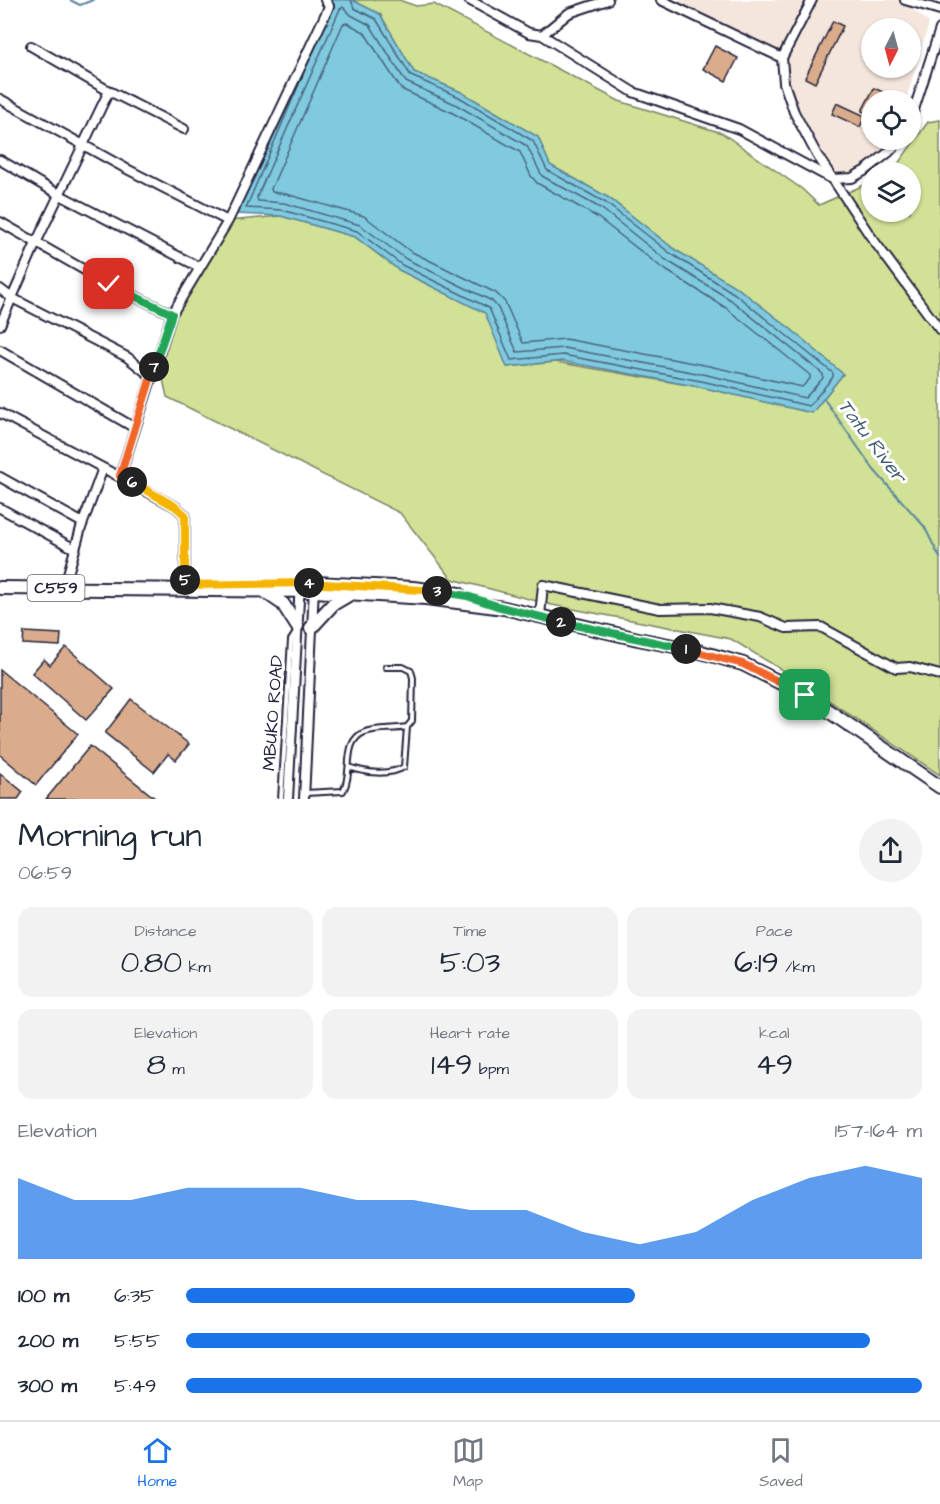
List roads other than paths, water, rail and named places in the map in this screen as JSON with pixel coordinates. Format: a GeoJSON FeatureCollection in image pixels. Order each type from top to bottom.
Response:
{"type":"FeatureCollection","features":[{"type":"Feature","properties":{"kind":"main road","name":"C559"},"geometry":{"type":"LineString","coordinates":[[185,587],[263,590],[300,586]]}},
{"type":"Feature","properties":{"kind":"main road","name":"C559"},"geometry":{"type":"LineString","coordinates":[[0,588],[300,586],[424,589],[467,596],[497,606],[694,650],[762,672],[843,719],[940,787]]}},
{"type":"Feature","properties":{"kind":"main road","name":"C559"},"geometry":{"type":"LineString","coordinates":[[314,587],[351,593],[497,606]]}},
{"type":"Feature","properties":{"kind":"main road"},"geometry":{"type":"LineString","coordinates":[[263,590],[283,604],[297,628]]}},
{"type":"Feature","properties":{"kind":"main road"},"geometry":{"type":"LineString","coordinates":[[311,628],[333,604],[351,593]]}},
{"type":"Feature","properties":{"kind":"street"},"geometry":{"type":"LineString","coordinates":[[120,476],[172,314],[228,221],[327,11],[329,6],[325,0]]}},
{"type":"Feature","properties":{"kind":"street"},"geometry":{"type":"LineString","coordinates":[[469,0],[529,33],[542,35],[633,92],[739,129],[832,179],[852,178],[891,150]]}},
{"type":"Feature","properties":{"kind":"street"},"geometry":{"type":"LineString","coordinates":[[542,35],[569,13],[608,0]]}},
{"type":"Feature","properties":{"kind":"street"},"geometry":{"type":"LineString","coordinates":[[662,0],[782,58]]}},
{"type":"Feature","properties":{"kind":"street"},"geometry":{"type":"LineString","coordinates":[[812,0],[782,58],[784,83],[794,112],[832,179],[940,330]]}},
{"type":"Feature","properties":{"kind":"street"},"geometry":{"type":"LineString","coordinates":[[905,0],[940,10]]}},
{"type":"Feature","properties":{"kind":"street"},"geometry":{"type":"LineString","coordinates":[[920,90],[940,29]]}},
{"type":"Feature","properties":{"kind":"street"},"geometry":{"type":"LineString","coordinates":[[31,46],[109,91],[184,129]]}},
{"type":"Feature","properties":{"kind":"street"},"geometry":{"type":"LineString","coordinates":[[0,326],[36,243],[109,91]]}},
{"type":"Feature","properties":{"kind":"street"},"geometry":{"type":"LineString","coordinates":[[0,99],[228,221]]}},
{"type":"Feature","properties":{"kind":"street"},"geometry":{"type":"LineString","coordinates":[[0,160],[60,195],[199,267]]}},
{"type":"Feature","properties":{"kind":"street"},"geometry":{"type":"LineString","coordinates":[[0,222],[132,297],[172,314]]}},
{"type":"Feature","properties":{"kind":"street"},"geometry":{"type":"LineString","coordinates":[[0,289],[12,298],[127,357],[151,376]]}},
{"type":"Feature","properties":{"kind":"street"},"geometry":{"type":"LineString","coordinates":[[0,350],[135,428]]}},
{"type":"Feature","properties":{"kind":"street"},"geometry":{"type":"LineString","coordinates":[[0,413],[120,476],[176,507],[185,515],[185,587]]}},
{"type":"Feature","properties":{"kind":"street"},"geometry":{"type":"LineString","coordinates":[[64,588],[83,523],[104,468]]}},
{"type":"Feature","properties":{"kind":"street"},"geometry":{"type":"LineString","coordinates":[[0,477],[83,523]]}},
{"type":"Feature","properties":{"kind":"street"},"geometry":{"type":"LineString","coordinates":[[0,508],[75,549]]}},
{"type":"Feature","properties":{"kind":"street"},"geometry":{"type":"LineString","coordinates":[[540,616],[543,585],[660,609],[728,610],[760,617],[786,628],[821,627],[896,668],[910,666],[940,675]]}},
{"type":"Feature","properties":{"kind":"street"},"geometry":{"type":"LineString","coordinates":[[288,799],[300,586]]}},
{"type":"Feature","properties":{"kind":"street"},"geometry":{"type":"LineString","coordinates":[[304,796],[314,587]]}},
{"type":"Feature","properties":{"kind":"street"},"geometry":{"type":"LineString","coordinates":[[297,641],[311,642]]}},
{"type":"Feature","properties":{"kind":"lane","name":"MBUKO ROAD"},"geometry":{"type":"LineString","coordinates":[[281,799],[291,640],[297,628]]}},
{"type":"Feature","properties":{"kind":"lane"},"geometry":{"type":"LineString","coordinates":[[349,767],[388,772],[404,767],[407,727],[412,721],[413,678],[411,671],[403,667],[386,667]]}},
{"type":"Feature","properties":{"kind":"lane"},"geometry":{"type":"LineString","coordinates":[[304,796],[343,790],[347,784],[351,742],[356,737],[366,731],[407,727]]}},
{"type":"Feature","properties":{"kind":"water"},"geometry":{"type":"Polygon","coordinates":[[[329,0],[352,0],[380,14],[414,72],[461,92],[538,137],[550,165],[609,198],[674,249],[739,289],[843,374],[812,413],[705,388],[562,361],[507,367],[485,313],[399,270],[355,237],[281,216],[235,214],[329,0]]]}},
{"type":"Feature","properties":{"kind":"waterway"},"geometry":{"type":"LineString","coordinates":[[70,0],[80,5],[93,0]]}},
{"type":"Feature","properties":{"kind":"waterway","name":"Tatu River"},"geometry":{"type":"LineString","coordinates":[[824,399],[874,470],[924,526],[940,558]]}}]}
